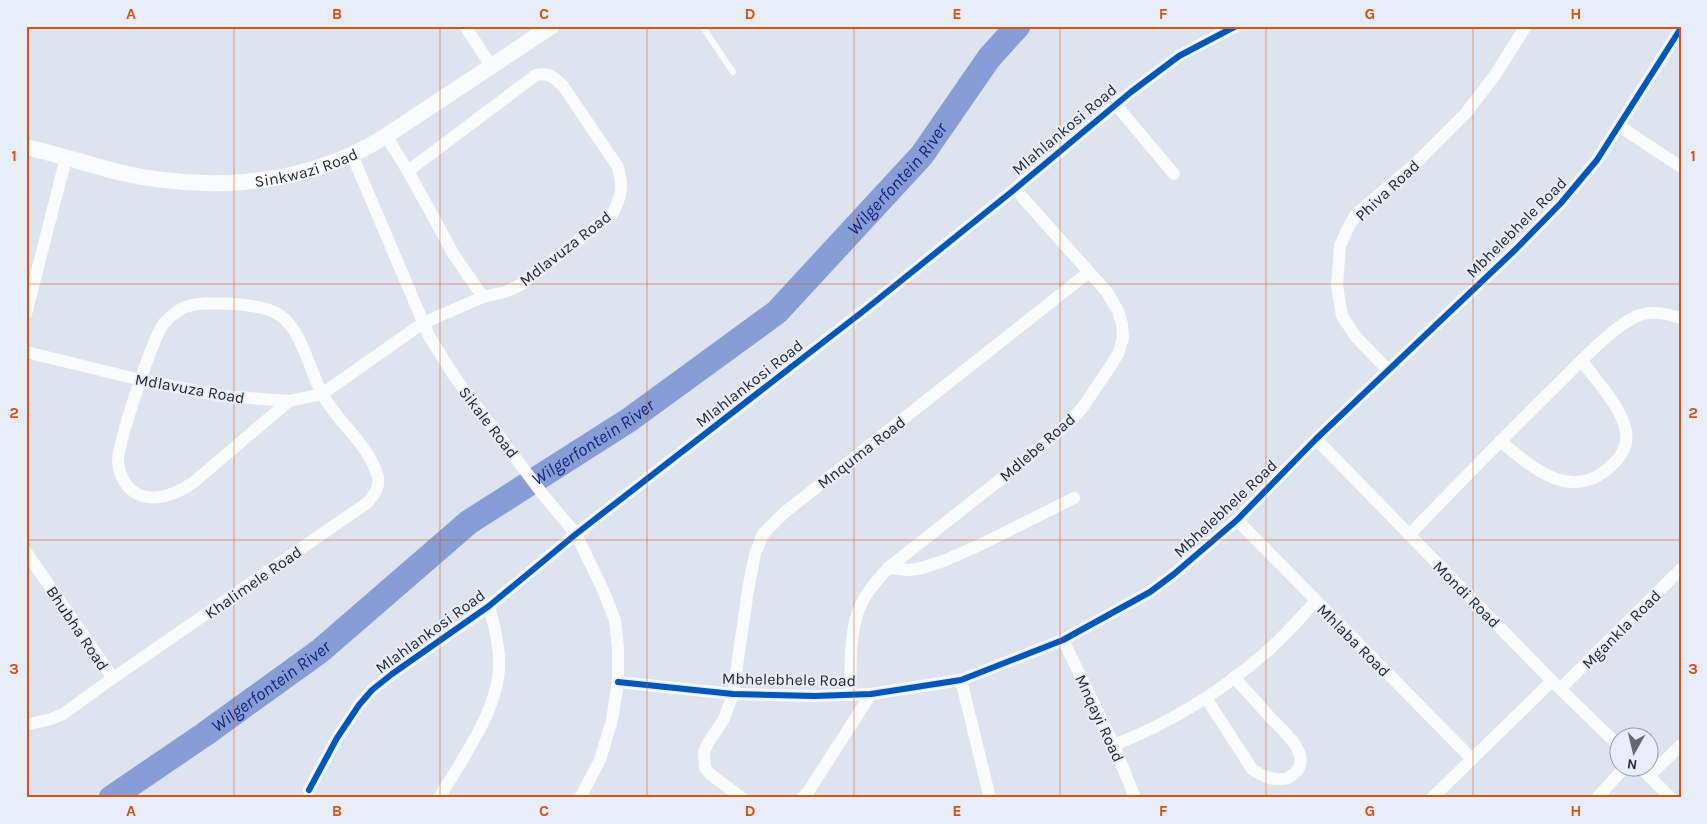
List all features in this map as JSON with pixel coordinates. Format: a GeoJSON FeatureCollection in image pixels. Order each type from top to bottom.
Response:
{"type":"FeatureCollection","features":[{"type":"Feature","properties":{"kind":"street"},"geometry":{"type":"LineString","coordinates":[[465,26],[490,66]]}},
{"type":"Feature","properties":{"kind":"street","name":"Sinkwazi Road"},"geometry":{"type":"LineString","coordinates":[[26,147],[119,172],[160,180],[238,182],[282,177],[327,165],[352,155],[386,136],[552,26]]}},
{"type":"Feature","properties":{"kind":"street","name":"Mlahlankosi Road"},"geometry":{"type":"LineString","coordinates":[[309,790],[338,738],[359,705],[372,690],[488,606],[576,534],[866,309],[1015,189],[1116,104],[1179,56],[1236,26]]}},
{"type":"Feature","properties":{"kind":"street","name":"Phiva Road"},"geometry":{"type":"LineString","coordinates":[[1388,370],[1356,337],[1342,316],[1336,286],[1340,246],[1356,214],[1414,165],[1466,113],[1495,76],[1526,26]]}},
{"type":"Feature","properties":{"kind":"street","name":"Mbhelebhele Road"},"geometry":{"type":"LineString","coordinates":[[618,682],[733,694],[796,696],[871,694],[961,680],[1064,640],[1150,592],[1237,520],[1316,439],[1562,203],[1597,160],[1681,28]]}},
{"type":"Feature","properties":{"kind":"street","name":"Mdlavuza Road"},"geometry":{"type":"LineString","coordinates":[[26,352],[141,380],[222,396],[289,401],[322,394],[423,323],[483,297],[505,292],[522,284],[612,214],[619,202],[622,190],[618,167],[562,86],[554,77],[542,74],[536,75],[408,171]]}},
{"type":"Feature","properties":{"kind":"street"},"geometry":{"type":"LineString","coordinates":[[1116,104],[1174,174]]}},
{"type":"Feature","properties":{"kind":"street"},"geometry":{"type":"LineString","coordinates":[[1619,126],[1681,167]]}},
{"type":"Feature","properties":{"kind":"street"},"geometry":{"type":"LineString","coordinates":[[386,136],[408,171],[454,254],[483,297]]}},
{"type":"Feature","properties":{"kind":"street","name":"Sikale Road"},"geometry":{"type":"LineString","coordinates":[[352,155],[423,323],[454,376],[544,496],[576,534],[604,590],[615,620],[618,648],[618,682],[612,720],[600,760],[580,798]]}},
{"type":"Feature","properties":{"kind":"street"},"geometry":{"type":"LineString","coordinates":[[26,314],[66,158]]}},
{"type":"Feature","properties":{"kind":"street","name":"Mdlebe Road"},"geometry":{"type":"LineString","coordinates":[[850,695],[854,622],[867,594],[888,568],[1065,426],[1088,400],[1119,352],[1123,337],[1122,324],[1118,311],[1107,292],[1015,189]]}},
{"type":"Feature","properties":{"kind":"street","name":"Mnquma Road"},"geometry":{"type":"LineString","coordinates":[[733,694],[755,554],[763,534],[773,522],[1089,272]]}},
{"type":"Feature","properties":{"kind":"street","name":"Khalimele Road"},"geometry":{"type":"LineString","coordinates":[[26,726],[63,714],[367,503],[376,494],[378,478],[367,452],[322,394],[292,327],[281,316],[269,309],[254,306],[207,304],[186,307],[164,324],[141,380],[120,449],[118,463],[121,476],[137,494],[150,498],[162,497],[182,490],[194,482],[289,401]]}},
{"type":"Feature","properties":{"kind":"street"},"geometry":{"type":"LineString","coordinates":[[1409,535],[1500,441],[1582,361],[1627,321],[1640,314],[1658,313],[1681,318]]}},
{"type":"Feature","properties":{"kind":"street"},"geometry":{"type":"LineString","coordinates":[[1500,441],[1534,469],[1553,479],[1585,482],[1596,478],[1611,466],[1621,456],[1626,444],[1626,432],[1615,406],[1582,361]]}},
{"type":"Feature","properties":{"kind":"street","name":"Mondi Road"},"geometry":{"type":"LineString","coordinates":[[1316,439],[1610,737]]}},
{"type":"Feature","properties":{"kind":"street"},"geometry":{"type":"LineString","coordinates":[[888,568],[909,570],[946,560],[1074,498]]}},
{"type":"Feature","properties":{"kind":"street","name":"Mhlaba Road"},"geometry":{"type":"LineString","coordinates":[[1237,520],[1472,759]]}},
{"type":"Feature","properties":{"kind":"street","name":"Bhubha Road"},"geometry":{"type":"LineString","coordinates":[[26,552],[113,678]]}},
{"type":"Feature","properties":{"kind":"street","name":"Mgankla Road"},"geometry":{"type":"LineString","coordinates":[[1432,798],[1472,759],[1681,569]]}},
{"type":"Feature","properties":{"kind":"street"},"geometry":{"type":"LineString","coordinates":[[1114,745],[1169,721],[1196,706],[1266,652],[1316,601]]}},
{"type":"Feature","properties":{"kind":"street"},"geometry":{"type":"LineString","coordinates":[[439,798],[471,745],[489,708],[497,686],[499,666],[497,645],[488,606]]}},
{"type":"Feature","properties":{"kind":"street","name":"Mnqayi Road"},"geometry":{"type":"LineString","coordinates":[[1064,640],[1114,745],[1135,798]]}},
{"type":"Feature","properties":{"kind":"street"},"geometry":{"type":"LineString","coordinates":[[1206,698],[1252,769],[1260,775],[1283,779],[1295,774],[1301,760],[1299,751],[1291,738],[1234,678]]}},
{"type":"Feature","properties":{"kind":"street"},"geometry":{"type":"LineString","coordinates":[[961,680],[990,798]]}},
{"type":"Feature","properties":{"kind":"street","name":"Mbhelebhele Road"},"geometry":{"type":"LineString","coordinates":[[733,694],[724,719],[704,752],[704,762],[705,768],[710,774],[742,798]]}},
{"type":"Feature","properties":{"kind":"street","name":"Mbhelebhele Road"},"geometry":{"type":"LineString","coordinates":[[802,798],[808,792],[871,694]]}},
{"type":"Feature","properties":{"kind":"street"},"geometry":{"type":"LineString","coordinates":[[1660,765],[1681,745]]}},
{"type":"Feature","properties":{"kind":"street"},"geometry":{"type":"LineString","coordinates":[[1597,798],[1617,776]]}},
{"type":"Feature","properties":{"kind":"street"},"geometry":{"type":"LineString","coordinates":[[1649,776],[1671,798]]}},
{"type":"Feature","properties":{"kind":"lane"},"geometry":{"type":"LineString","coordinates":[[702,26],[733,72]]}},
{"type":"Feature","properties":{"kind":"waterway","name":"Wilgerfontein River"},"geometry":{"type":"LineString","coordinates":[[111,798],[205,734],[320,651],[469,522],[629,420],[777,312],[922,155],[989,58],[1018,26]]}},
{"type":"Feature","properties":{"kind":"cycle path"},"geometry":{"type":"LineString","coordinates":[[309,790],[337,738],[359,705],[372,690],[489,606],[576,534],[866,309],[1015,189],[1131,92],[1179,56],[1236,26]]}},
{"type":"Feature","properties":{"kind":"cycle path"},"geometry":{"type":"LineString","coordinates":[[618,682],[733,694],[815,696],[871,694],[961,680],[1063,640],[1150,592],[1237,520],[1316,439],[1516,249],[1561,203],[1597,160],[1681,28]]}}]}
